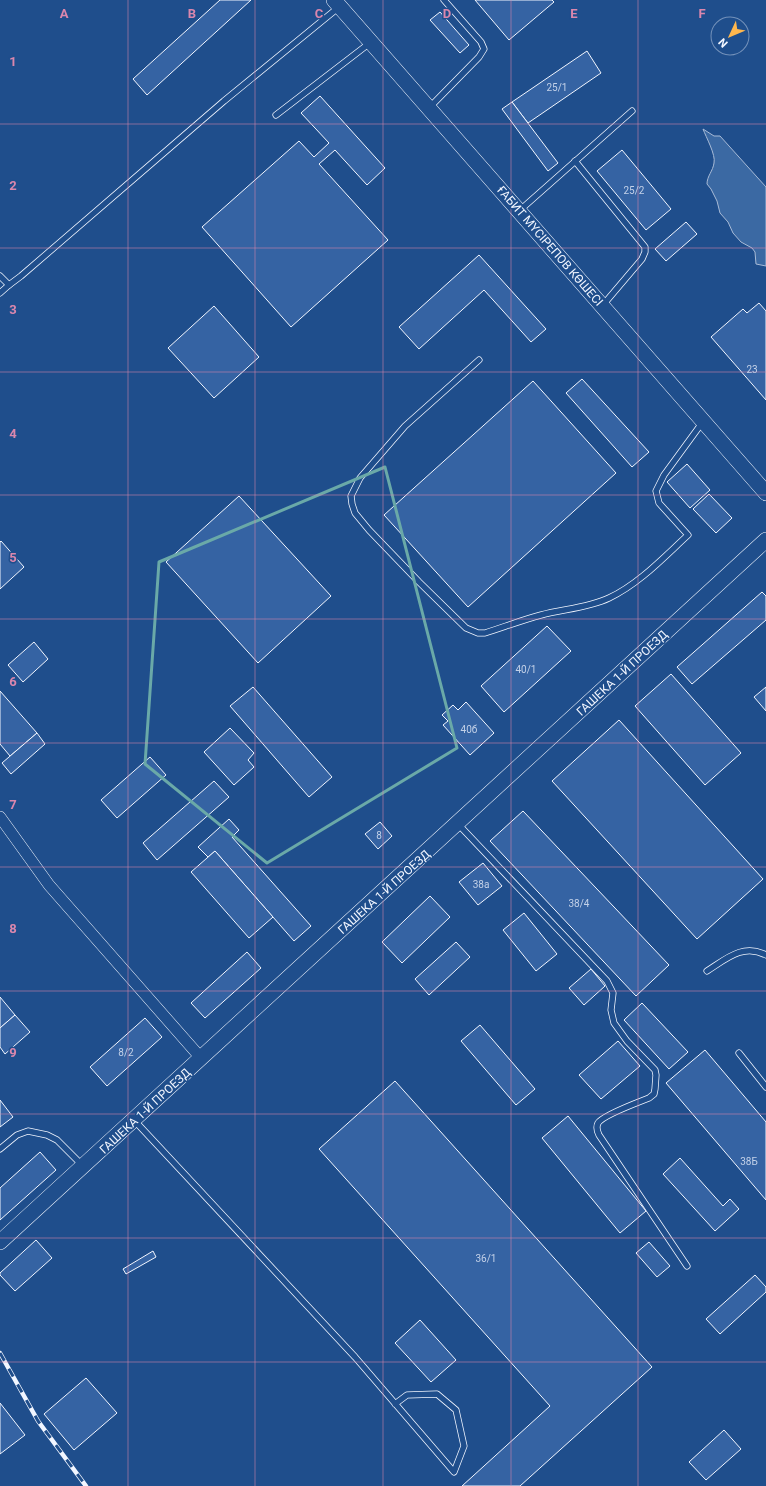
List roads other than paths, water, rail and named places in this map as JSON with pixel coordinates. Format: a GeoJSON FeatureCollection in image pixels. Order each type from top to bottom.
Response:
{"type":"FeatureCollection","features":[{"type":"Feature","properties":{"kind":"main road","name":"ҒАБИТ МҮСІРЕПОВ КӨШЕСІ"},"geometry":{"type":"LineString","coordinates":[[337,3],[703,422],[765,490]]}},
{"type":"Feature","properties":{"kind":"main road","name":"ГАШЕКА 1-Й ПРОЕЗД"},"geometry":{"type":"LineString","coordinates":[[0,1242],[458,824],[766,540]]}},
{"type":"Feature","properties":{"kind":"street"},"geometry":{"type":"LineString","coordinates":[[0,817],[49,885],[201,1058]]}},
{"type":"Feature","properties":{"kind":"lane"},"geometry":{"type":"LineString","coordinates":[[429,108],[479,57],[484,49],[481,42],[444,0]]}},
{"type":"Feature","properties":{"kind":"lane"},"geometry":{"type":"LineString","coordinates":[[0,292],[337,3]]}},
{"type":"Feature","properties":{"kind":"lane"},"geometry":{"type":"LineString","coordinates":[[276,115],[371,42]]}},
{"type":"Feature","properties":{"kind":"lane"},"geometry":{"type":"LineString","coordinates":[[519,211],[632,111]]}},
{"type":"Feature","properties":{"kind":"lane"},"geometry":{"type":"LineString","coordinates":[[575,161],[643,243],[646,252],[642,259],[602,306]]}},
{"type":"Feature","properties":{"kind":"lane"},"geometry":{"type":"LineString","coordinates":[[0,276],[9,285]]}},
{"type":"Feature","properties":{"kind":"lane"},"geometry":{"type":"LineString","coordinates":[[479,360],[405,426],[360,478],[351,496],[355,513],[369,530],[466,628],[478,633],[485,633],[541,615],[593,604],[609,598],[625,589],[638,579],[688,535],[664,510],[659,503],[656,491],[664,475],[703,422]]}},
{"type":"Feature","properties":{"kind":"lane"},"geometry":{"type":"LineString","coordinates":[[458,824],[607,981],[612,993],[611,1016],[614,1023],[627,1041],[655,1070],[656,1083],[654,1094],[649,1098],[604,1117],[598,1124],[597,1130],[687,1266]]}},
{"type":"Feature","properties":{"kind":"lane"},"geometry":{"type":"LineString","coordinates":[[707,971],[733,954],[743,951],[758,950],[766,955]]}},
{"type":"Feature","properties":{"kind":"lane"},"geometry":{"type":"LineString","coordinates":[[740,1053],[766,1087]]}},
{"type":"Feature","properties":{"kind":"lane"},"geometry":{"type":"LineString","coordinates":[[134,1120],[349,1352],[454,1472],[464,1446],[456,1410],[437,1394],[407,1394],[395,1404]]}},
{"type":"Feature","properties":{"kind":"lane"},"geometry":{"type":"LineString","coordinates":[[0,1149],[17,1135],[28,1131],[47,1135],[57,1140],[84,1166]]}},
{"type":"Feature","properties":{"kind":"water"},"geometry":{"type":"Polygon","coordinates":[[[703,129],[714,136],[720,136],[766,187],[766,266],[756,264],[755,252],[752,248],[741,242],[733,233],[728,222],[720,213],[717,201],[707,184],[714,160],[703,129]]]}},
{"type":"Feature","properties":{"kind":"railway"},"geometry":{"type":"LineString","coordinates":[[0,1353],[38,1421],[86,1486]]}}]}
